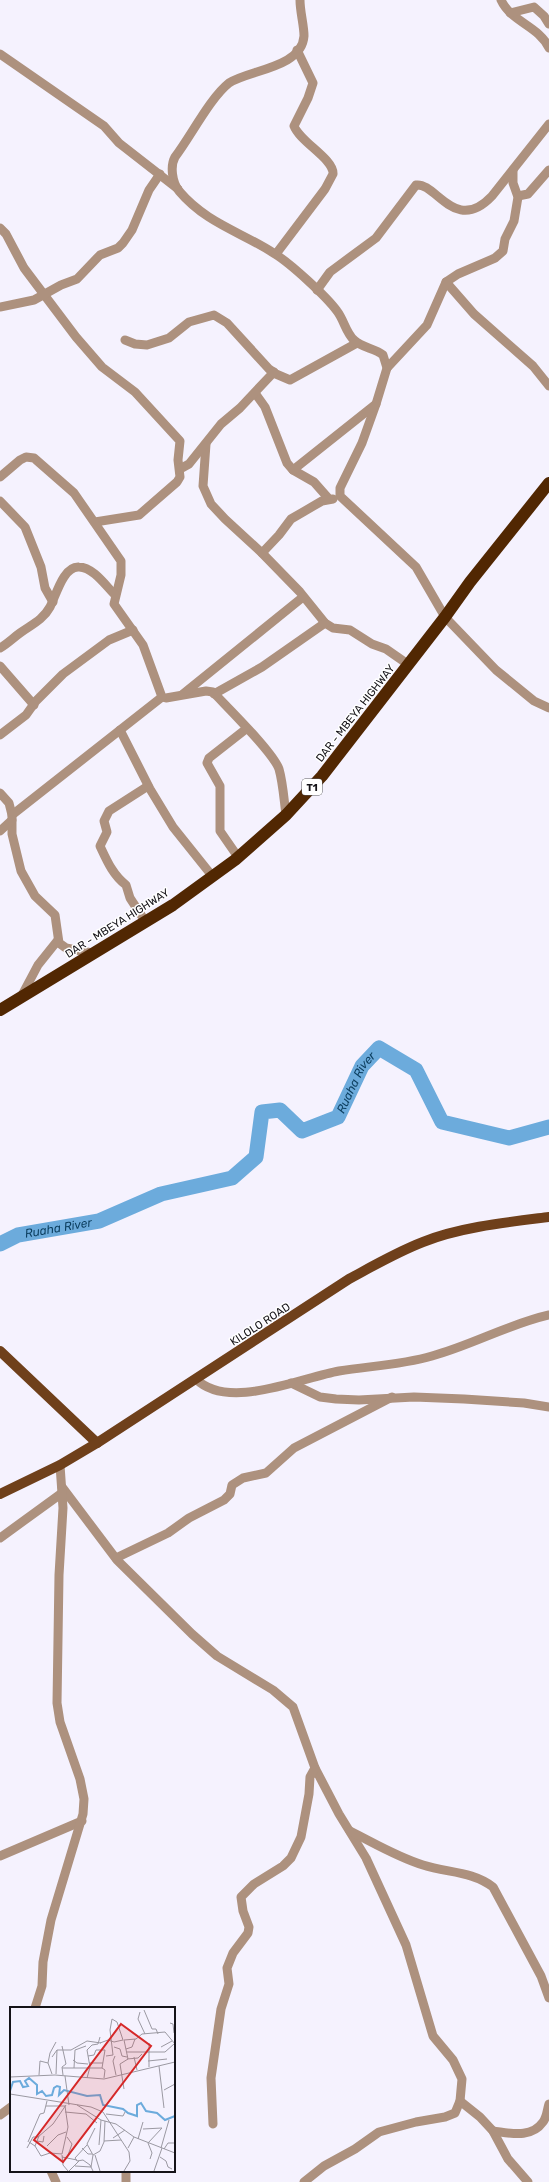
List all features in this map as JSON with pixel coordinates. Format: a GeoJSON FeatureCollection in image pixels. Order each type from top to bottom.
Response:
{"type":"FeatureCollection","features":[{"type":"Feature","properties":{"kind":"highway","name":"DAR - MBEYA HIGHWAY"},"geometry":{"type":"LineString","coordinates":[[0,1010],[145,922],[213,877],[286,815],[322,776],[446,617],[470,582],[549,483]]}},
{"type":"Feature","properties":{"kind":"main road","name":"KILOLO ROAD"},"geometry":{"type":"LineString","coordinates":[[0,1494],[60,1465],[97,1444],[349,1279],[391,1256],[424,1242],[452,1233],[512,1221],[549,1217]]}},
{"type":"Feature","properties":{"kind":"main road"},"geometry":{"type":"LineString","coordinates":[[0,1351],[97,1444]]}},
{"type":"Feature","properties":{"kind":"street"},"geometry":{"type":"LineString","coordinates":[[179,190],[173,174],[172,163],[223,89],[236,80],[267,70],[297,50],[304,37],[300,0]]}},
{"type":"Feature","properties":{"kind":"street"},"geometry":{"type":"LineString","coordinates":[[501,0],[510,13],[535,30],[549,48]]}},
{"type":"Feature","properties":{"kind":"street"},"geometry":{"type":"LineString","coordinates":[[510,13],[534,7],[544,16],[549,24]]}},
{"type":"Feature","properties":{"kind":"street"},"geometry":{"type":"LineString","coordinates":[[276,254],[325,189],[333,174],[330,164],[307,143],[294,126],[308,98],[313,82],[297,50]]}},
{"type":"Feature","properties":{"kind":"street"},"geometry":{"type":"LineString","coordinates":[[0,54],[104,126],[119,142],[160,174],[217,223],[276,254],[317,290],[338,312],[350,336],[357,343],[383,355],[387,368]]}},
{"type":"Feature","properties":{"kind":"street"},"geometry":{"type":"LineString","coordinates":[[317,290],[330,272],[376,238],[416,185],[424,186],[440,200],[454,208],[464,210],[487,201],[549,124]]}},
{"type":"Feature","properties":{"kind":"street"},"geometry":{"type":"LineString","coordinates":[[513,170],[513,183],[518,196],[514,221],[505,239],[503,251],[495,258],[458,274],[446,282],[427,325],[387,368],[362,443],[338,493],[341,498],[419,571],[432,597],[446,617],[496,670],[534,701],[549,708]]}},
{"type":"Feature","properties":{"kind":"street"},"geometry":{"type":"LineString","coordinates":[[518,196],[528,194],[549,170]]}},
{"type":"Feature","properties":{"kind":"street"},"geometry":{"type":"LineString","coordinates":[[0,307],[34,300],[44,296],[61,285],[77,279],[100,254],[118,248],[124,243],[132,230],[146,195],[160,174]]}},
{"type":"Feature","properties":{"kind":"street"},"geometry":{"type":"LineString","coordinates":[[0,228],[6,234],[18,260],[44,296],[102,367],[135,392],[179,439],[178,460],[180,477],[177,482],[141,513],[96,522]]}},
{"type":"Feature","properties":{"kind":"street"},"geometry":{"type":"LineString","coordinates":[[446,282],[474,314],[533,366],[549,386]]}},
{"type":"Feature","properties":{"kind":"street"},"geometry":{"type":"LineString","coordinates":[[125,340],[141,345],[147,345],[169,338],[189,322],[214,315],[227,323],[274,372],[287,380],[292,379],[357,343]]}},
{"type":"Feature","properties":{"kind":"street"},"geometry":{"type":"LineString","coordinates":[[180,469],[189,464],[221,424],[274,372]]}},
{"type":"Feature","properties":{"kind":"street"},"geometry":{"type":"LineString","coordinates":[[255,392],[265,407],[287,464],[293,470],[314,482],[329,499]]}},
{"type":"Feature","properties":{"kind":"street"},"geometry":{"type":"LineString","coordinates":[[293,470],[376,404]]}},
{"type":"Feature","properties":{"kind":"street"},"geometry":{"type":"LineString","coordinates":[[206,444],[202,477],[206,497],[225,519],[262,553],[325,623],[333,628],[350,630],[372,644],[386,649],[409,665]]}},
{"type":"Feature","properties":{"kind":"street"},"geometry":{"type":"LineString","coordinates":[[0,477],[20,460],[26,457],[34,458],[74,493],[96,522],[121,561],[120,575],[114,604],[146,650],[162,697]]}},
{"type":"Feature","properties":{"kind":"street"},"geometry":{"type":"LineString","coordinates":[[262,553],[279,535],[291,519],[329,499],[341,498]]}},
{"type":"Feature","properties":{"kind":"street"},"geometry":{"type":"LineString","coordinates":[[0,501],[13,512],[25,527],[41,567],[45,588],[53,602]]}},
{"type":"Feature","properties":{"kind":"street"},"geometry":{"type":"LineString","coordinates":[[0,648],[42,618],[53,602],[65,575],[78,567],[96,575],[115,595]]}},
{"type":"Feature","properties":{"kind":"street"},"geometry":{"type":"LineString","coordinates":[[182,695],[303,597]]}},
{"type":"Feature","properties":{"kind":"street"},"geometry":{"type":"LineString","coordinates":[[214,694],[262,667],[325,623]]}},
{"type":"Feature","properties":{"kind":"street"},"geometry":{"type":"LineString","coordinates":[[0,735],[26,715],[63,674],[108,640],[133,630]]}},
{"type":"Feature","properties":{"kind":"street"},"geometry":{"type":"LineString","coordinates":[[0,666],[34,705]]}},
{"type":"Feature","properties":{"kind":"street"},"geometry":{"type":"LineString","coordinates":[[0,831],[12,818],[162,697],[206,691],[214,694],[246,729],[278,768],[286,815]]}},
{"type":"Feature","properties":{"kind":"street"},"geometry":{"type":"LineString","coordinates":[[238,857],[220,831],[220,786],[207,763],[209,758],[246,729]]}},
{"type":"Feature","properties":{"kind":"street"},"geometry":{"type":"LineString","coordinates":[[120,730],[148,786],[173,827],[213,877]]}},
{"type":"Feature","properties":{"kind":"street"},"geometry":{"type":"LineString","coordinates":[[145,922],[130,898],[126,885],[118,880],[109,866],[100,846],[107,832],[104,821],[109,811],[148,786]]}},
{"type":"Feature","properties":{"kind":"street"},"geometry":{"type":"LineString","coordinates":[[0,793],[9,803],[12,818],[12,834],[21,871],[35,896],[55,915],[60,945],[66,948],[92,953]]}},
{"type":"Feature","properties":{"kind":"street"},"geometry":{"type":"LineString","coordinates":[[21,997],[38,965],[58,940]]}},
{"type":"Feature","properties":{"kind":"street"},"geometry":{"type":"LineString","coordinates":[[196,1379],[204,1387],[224,1392],[250,1392],[337,1372],[381,1367],[432,1356],[485,1339],[528,1320],[549,1315]]}},
{"type":"Feature","properties":{"kind":"street"},"geometry":{"type":"LineString","coordinates":[[291,1383],[320,1397],[359,1400],[392,1397],[464,1399],[524,1403],[549,1407]]}},
{"type":"Feature","properties":{"kind":"street"},"geometry":{"type":"LineString","coordinates":[[116,1558],[168,1533],[189,1518],[224,1500],[230,1494],[232,1485],[238,1480],[266,1473],[294,1448],[392,1397]]}},
{"type":"Feature","properties":{"kind":"street"},"geometry":{"type":"LineString","coordinates":[[35,2007],[42,1986],[44,1962],[51,1920],[82,1821],[84,1800],[60,1722],[57,1703],[59,1575],[63,1508],[60,1465]]}},
{"type":"Feature","properties":{"kind":"street"},"geometry":{"type":"LineString","coordinates":[[62,1490],[116,1558],[192,1634],[217,1656],[273,1690],[289,1703],[296,1716],[315,1768],[349,1831],[366,1858],[406,1945],[433,2036],[453,2060],[462,2080],[460,2101],[455,2113],[445,2117],[379,2132],[355,2149],[324,2166],[304,2182]]}},
{"type":"Feature","properties":{"kind":"street"},"geometry":{"type":"LineString","coordinates":[[0,1538],[62,1490]]}},
{"type":"Feature","properties":{"kind":"street"},"geometry":{"type":"LineString","coordinates":[[213,2124],[211,2078],[221,2008],[229,1984],[227,1968],[233,1953],[248,1933],[249,1927],[243,1911],[241,1897],[254,1884],[284,1866],[291,1858],[300,1837],[309,1794],[310,1777],[315,1768]]}},
{"type":"Feature","properties":{"kind":"street"},"geometry":{"type":"LineString","coordinates":[[0,1856],[82,1821]]}},
{"type":"Feature","properties":{"kind":"street"},"geometry":{"type":"LineString","coordinates":[[349,1831],[401,1857],[424,1866],[469,1874],[482,1879],[493,1887],[541,1976],[549,1998]]}},
{"type":"Feature","properties":{"kind":"street"},"geometry":{"type":"LineString","coordinates":[[460,2101],[480,2117],[493,2131],[508,2159],[528,2182]]}},
{"type":"Feature","properties":{"kind":"street"},"geometry":{"type":"LineString","coordinates":[[493,2131],[514,2134],[527,2133],[536,2130],[544,2121],[549,2104]]}},
{"type":"Feature","properties":{"kind":"street"},"geometry":{"type":"LineString","coordinates":[[0,2115],[10,2108]]}},
{"type":"Feature","properties":{"kind":"street"},"geometry":{"type":"LineString","coordinates":[[51,2172],[56,2182]]}},
{"type":"Feature","properties":{"kind":"waterway","name":"Ruaha River"},"geometry":{"type":"LineString","coordinates":[[0,1244],[18,1235],[99,1221],[161,1194],[232,1178],[256,1157],[262,1112],[280,1110],[302,1131],[338,1117],[362,1066],[379,1048],[416,1070],[442,1122],[509,1138],[549,1127]]}}]}
